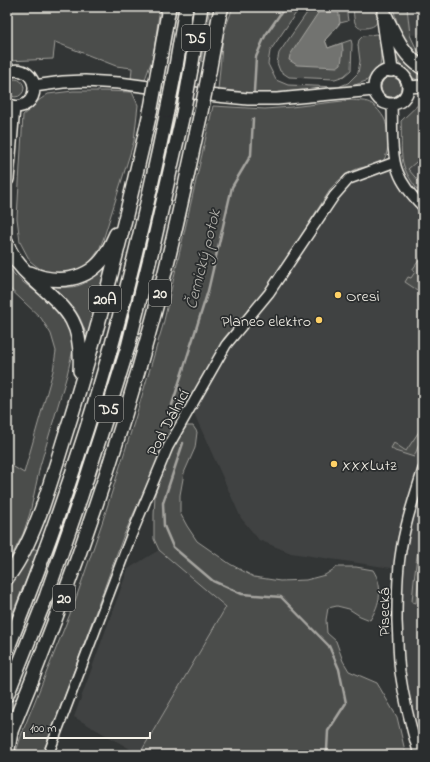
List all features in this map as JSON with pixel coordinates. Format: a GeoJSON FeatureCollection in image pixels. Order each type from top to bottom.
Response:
{"type":"FeatureCollection","features":[{"type":"Feature","properties":{"kind":"highway","name":"20A"},"geometry":{"type":"LineString","coordinates":[[7,578],[24,550],[36,524],[50,486],[94,341],[129,205],[151,108],[169,7]]}},
{"type":"Feature","properties":{"kind":"highway","name":"D5"},"geometry":{"type":"LineString","coordinates":[[7,650],[67,489],[112,344],[138,242],[167,111],[186,7]]}},
{"type":"Feature","properties":{"kind":"highway","name":"D5"},"geometry":{"type":"LineString","coordinates":[[7,695],[46,597],[106,421],[128,347],[154,246],[183,114],[201,7]]}},
{"type":"Feature","properties":{"kind":"highway","name":"20"},"geometry":{"type":"LineString","coordinates":[[7,740],[56,618],[89,527],[153,320],[172,246],[222,7]]}},
{"type":"Feature","properties":{"kind":"highway"},"geometry":{"type":"LineString","coordinates":[[383,10],[403,48],[412,60],[423,68]]}},
{"type":"Feature","properties":{"kind":"highway"},"geometry":{"type":"LineString","coordinates":[[383,10],[390,70]]}},
{"type":"Feature","properties":{"kind":"highway"},"geometry":{"type":"LineString","coordinates":[[7,180],[10,106]]}},
{"type":"Feature","properties":{"kind":"highway"},"geometry":{"type":"LineString","coordinates":[[22,269],[36,276],[60,280],[75,278],[89,271],[105,256],[129,205]]}},
{"type":"Feature","properties":{"kind":"highway"},"geometry":{"type":"LineString","coordinates":[[7,244],[14,258],[22,269],[65,309],[74,323],[79,340],[81,359],[78,393]]}},
{"type":"Feature","properties":{"kind":"highway"},"geometry":{"type":"LineString","coordinates":[[7,755],[12,728]]}},
{"type":"Feature","properties":{"kind":"main road"},"geometry":{"type":"LineString","coordinates":[[7,72],[13,70],[24,72],[33,80],[34,86],[34,92],[29,102],[18,107],[10,106]]}},
{"type":"Feature","properties":{"kind":"main road"},"geometry":{"type":"LineString","coordinates":[[396,70],[405,77],[408,82],[408,87],[408,92],[402,101],[392,105],[378,99],[375,95],[374,84],[379,74],[385,71],[396,70]]}},
{"type":"Feature","properties":{"kind":"main road"},"geometry":{"type":"LineString","coordinates":[[34,86],[63,82],[138,84],[217,96],[248,99],[277,99],[374,90]]}},
{"type":"Feature","properties":{"kind":"main road"},"geometry":{"type":"LineString","coordinates":[[408,87],[423,86]]}},
{"type":"Feature","properties":{"kind":"street"},"geometry":{"type":"LineString","coordinates":[[392,105],[395,162],[398,173],[410,192],[423,208]]}},
{"type":"Feature","properties":{"kind":"street","name":"Pod Dálnicí"},"geometry":{"type":"LineString","coordinates":[[48,755],[131,536],[168,448],[226,345],[269,293],[334,196],[349,179],[395,162]]}},
{"type":"Feature","properties":{"kind":"street","name":"Písecká"},"geometry":{"type":"LineString","coordinates":[[419,755],[410,728],[400,673],[397,607],[398,568],[406,524],[423,469]]}},
{"type":"Feature","properties":{"kind":"shaded area"},"geometry":{"type":"Polygon","coordinates":[[[7,7],[160,7],[153,57],[144,82],[131,80],[132,68],[116,66],[55,42],[53,59],[7,61],[7,7]]]}},
{"type":"Feature","properties":{"kind":"shaded area"},"geometry":{"type":"Polygon","coordinates":[[[210,7],[215,7],[204,62],[201,61],[210,7]]]}},
{"type":"Feature","properties":{"kind":"shaded area"},"geometry":{"type":"Polygon","coordinates":[[[233,7],[300,7],[270,51],[268,64],[276,80],[288,85],[338,87],[348,83],[358,73],[360,61],[358,45],[359,40],[363,36],[376,34],[380,38],[380,66],[366,81],[339,89],[284,94],[247,94],[218,90],[223,35],[233,7]]]}},
{"type":"Feature","properties":{"kind":"shaded area"},"geometry":{"type":"Polygon","coordinates":[[[311,7],[346,7],[348,21],[340,23],[325,40],[328,48],[351,40],[351,70],[344,76],[335,79],[289,77],[280,71],[277,63],[279,53],[311,7]]]}},
{"type":"Feature","properties":{"kind":"shaded area"},"geometry":{"type":"Polygon","coordinates":[[[322,7],[338,7],[340,23],[325,40],[328,48],[342,43],[343,51],[341,64],[337,67],[297,65],[289,60],[290,55],[322,7]]]}},
{"type":"Feature","properties":{"kind":"shaded area"},"geometry":{"type":"Polygon","coordinates":[[[353,7],[376,7],[376,24],[366,28],[358,27],[355,22],[353,7]]]}},
{"type":"Feature","properties":{"kind":"shaded area"},"geometry":{"type":"Polygon","coordinates":[[[393,7],[407,7],[410,35],[416,48],[423,57],[423,65],[399,31],[393,7]]]}},
{"type":"Feature","properties":{"kind":"shaded area"},"geometry":{"type":"Polygon","coordinates":[[[407,7],[423,7],[423,34],[410,35],[407,7]]]}},
{"type":"Feature","properties":{"kind":"shaded area"},"geometry":{"type":"Polygon","coordinates":[[[393,46],[406,63],[423,77],[423,82],[413,78],[401,66],[396,58],[393,46]]]}},
{"type":"Feature","properties":{"kind":"shaded area"},"geometry":{"type":"Polygon","coordinates":[[[391,77],[398,80],[401,87],[398,94],[391,97],[384,94],[381,87],[384,80],[391,77]]]}},
{"type":"Feature","properties":{"kind":"shaded area"},"geometry":{"type":"Polygon","coordinates":[[[15,79],[19,80],[23,84],[23,92],[19,96],[15,97],[11,96],[7,92],[6,88],[7,84],[11,80],[15,79]]]}},
{"type":"Feature","properties":{"kind":"shaded area"},"geometry":{"type":"Polygon","coordinates":[[[73,91],[132,92],[138,105],[134,141],[99,250],[90,262],[77,272],[63,277],[45,273],[30,261],[20,242],[17,218],[23,115],[48,94],[73,91]]]}},
{"type":"Feature","properties":{"kind":"shaded area"},"geometry":{"type":"Polygon","coordinates":[[[351,100],[365,101],[372,104],[384,118],[388,135],[388,148],[384,159],[381,163],[360,168],[348,173],[332,187],[268,287],[224,338],[168,438],[123,537],[42,755],[15,755],[22,733],[74,604],[103,520],[135,419],[163,325],[213,106],[265,109],[351,100]]]}},
{"type":"Feature","properties":{"kind":"shaded area"},"geometry":{"type":"Polygon","coordinates":[[[423,100],[423,156],[408,169],[421,184],[419,186],[423,191],[420,193],[410,179],[403,163],[401,148],[401,121],[423,100]]]}},
{"type":"Feature","properties":{"kind":"shaded area"},"geometry":{"type":"Polygon","coordinates":[[[423,148],[423,755],[400,673],[398,569],[291,553],[259,540],[241,518],[189,402],[224,338],[268,287],[332,187],[342,177],[360,168],[403,164],[423,148]]]}},
{"type":"Feature","properties":{"kind":"shaded area"},"geometry":{"type":"Polygon","coordinates":[[[423,255],[423,267],[420,275],[420,292],[405,282],[408,277],[411,278],[415,272],[412,270],[423,255]]]}},
{"type":"Feature","properties":{"kind":"shaded area"},"geometry":{"type":"Polygon","coordinates":[[[7,264],[14,274],[24,283],[49,301],[70,327],[74,345],[67,375],[40,466],[30,513],[23,534],[7,565],[7,463],[24,473],[53,371],[56,351],[51,334],[41,318],[7,286],[7,264]]]}},
{"type":"Feature","properties":{"kind":"shaded area"},"geometry":{"type":"Polygon","coordinates":[[[106,265],[88,335],[86,334],[80,318],[73,307],[52,286],[77,286],[88,281],[106,265]]]}},
{"type":"Feature","properties":{"kind":"shaded area"},"geometry":{"type":"Polygon","coordinates":[[[423,424],[423,434],[414,457],[395,451],[391,448],[394,443],[406,451],[423,424]]]}},
{"type":"Feature","properties":{"kind":"shaded area"},"geometry":{"type":"Polygon","coordinates":[[[187,426],[193,426],[197,432],[195,448],[184,473],[180,495],[180,513],[197,541],[230,564],[254,577],[280,581],[306,580],[325,575],[337,567],[356,567],[373,570],[380,589],[378,602],[370,620],[349,609],[337,606],[328,608],[326,620],[327,633],[336,641],[343,661],[349,671],[377,683],[397,717],[406,755],[139,755],[226,607],[159,550],[154,539],[155,494],[169,452],[187,426]]]}},
{"type":"Feature","properties":{"kind":"shaded area"},"geometry":{"type":"Polygon","coordinates":[[[423,519],[423,545],[416,603],[412,602],[416,560],[423,519]]]}},
{"type":"Feature","properties":{"kind":"shaded area"},"geometry":{"type":"Polygon","coordinates":[[[32,548],[38,550],[7,627],[7,588],[13,581],[32,548]]]}},
{"type":"Feature","properties":{"kind":"shaded area"},"geometry":{"type":"Polygon","coordinates":[[[159,550],[226,607],[139,754],[74,717],[128,569],[159,550]]]}},
{"type":"Feature","properties":{"kind":"waterway","name":"Černický potok"},"geometry":{"type":"LineString","coordinates":[[254,91],[256,57],[265,36],[285,7]]}},
{"type":"Feature","properties":{"kind":"waterway","name":"Černický potok"},"geometry":{"type":"LineString","coordinates":[[172,405],[208,291],[232,187],[251,155],[253,119]]}},
{"type":"Feature","properties":{"kind":"waterway","name":"Černický potok"},"geometry":{"type":"LineString","coordinates":[[183,443],[163,503],[164,526],[173,547],[213,581],[242,594],[281,597],[329,646],[339,669],[346,703],[328,731],[327,750],[332,755]]}},
{"type":"Feature","properties":{"kind":"place","name":"Oresi"},"geometry":{"type":"Point","coordinates":[338,295]}},
{"type":"Feature","properties":{"kind":"place","name":"Planeo elektro"},"geometry":{"type":"Point","coordinates":[319,320]}},
{"type":"Feature","properties":{"kind":"place","name":"XXXLutz"},"geometry":{"type":"Point","coordinates":[334,464]}}]}
